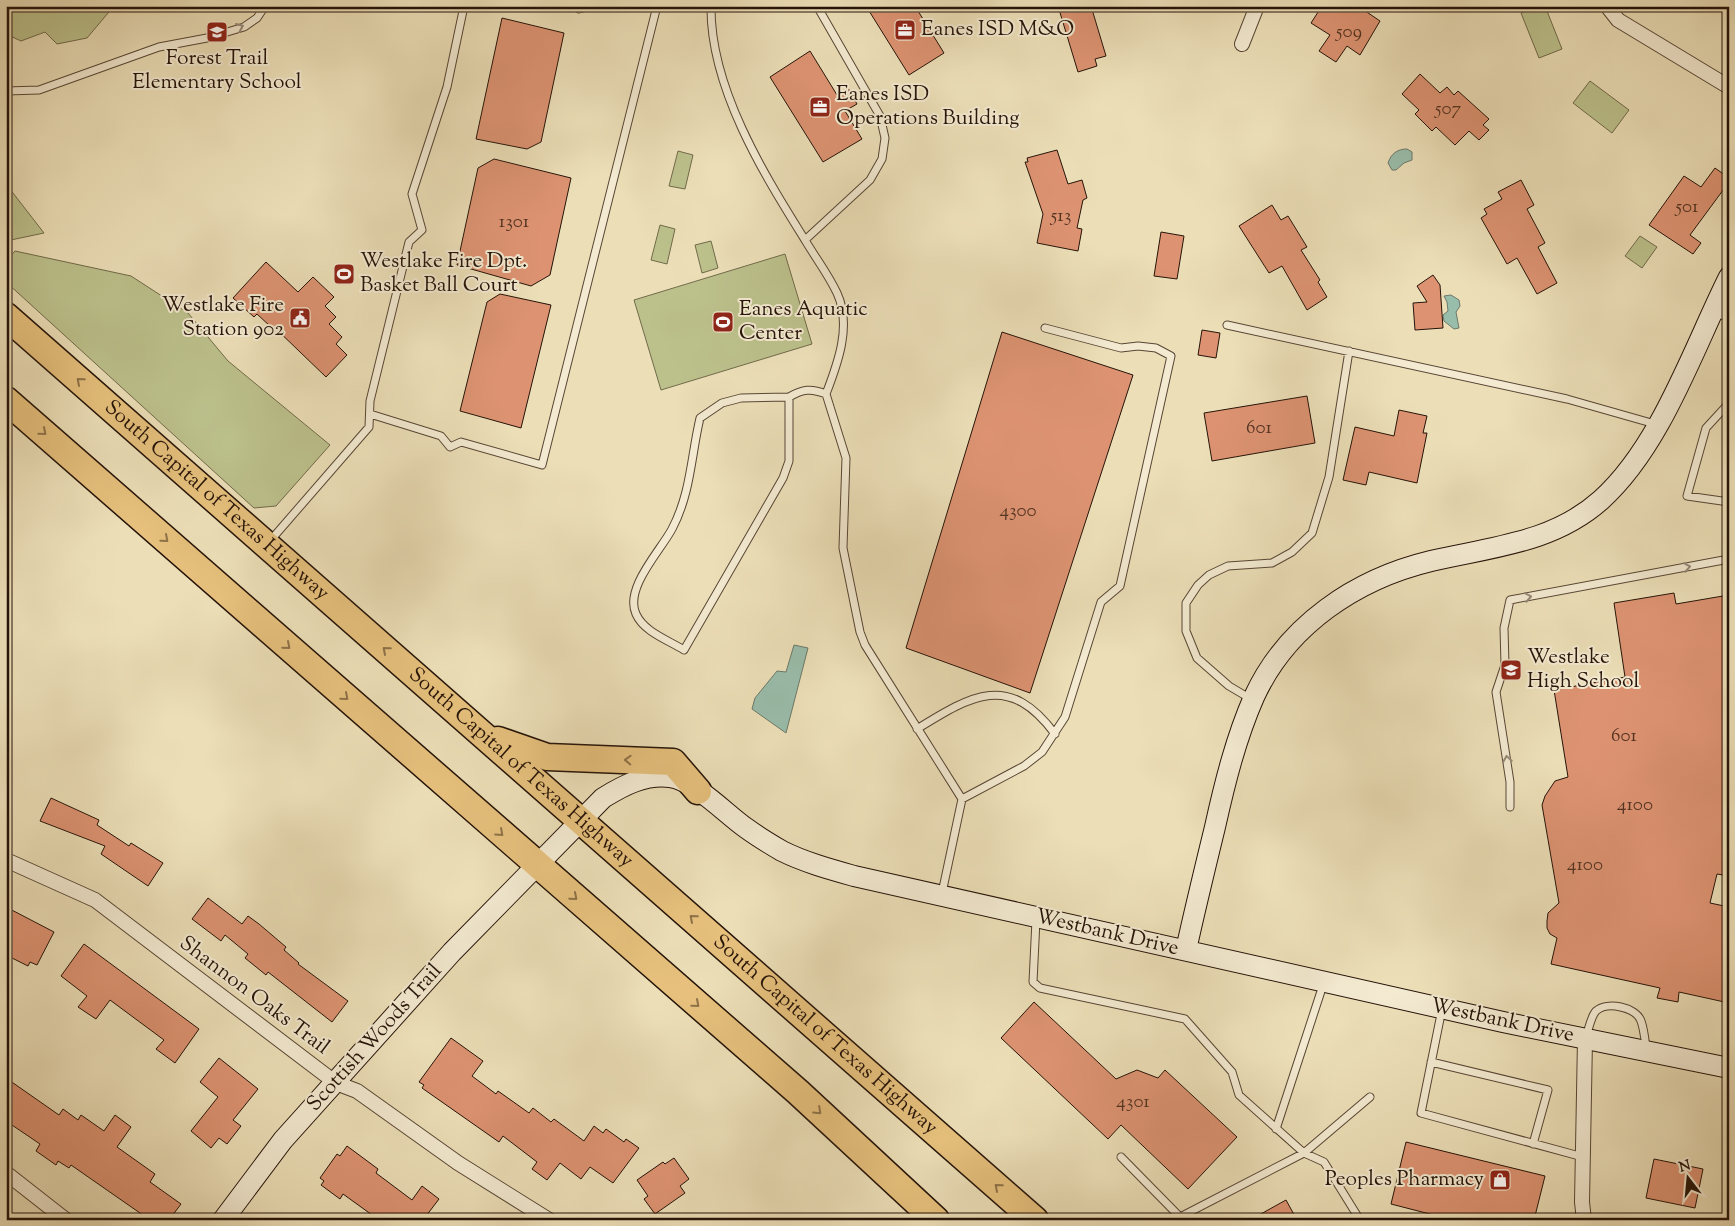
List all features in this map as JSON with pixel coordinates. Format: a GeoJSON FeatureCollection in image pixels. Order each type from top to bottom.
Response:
{"type":"FeatureCollection","features":[{"type":"Feature","properties":{"kind":"highway","name":"South Capital of Texas Highway"},"geometry":{"type":"LineString","coordinates":[[6,316],[1035,1220]]}},
{"type":"Feature","properties":{"kind":"highway"},"geometry":{"type":"LineString","coordinates":[[6,400],[798,1092],[936,1220]]}},
{"type":"Feature","properties":{"kind":"highway"},"geometry":{"type":"LineString","coordinates":[[482,734],[547,757],[673,762],[698,791]]}},
{"type":"Feature","properties":{"kind":"street"},"geometry":{"type":"LineString","coordinates":[[1242,44],[1257,6]]}},
{"type":"Feature","properties":{"kind":"street"},"geometry":{"type":"LineString","coordinates":[[1607,6],[1618,20],[1729,87]]}},
{"type":"Feature","properties":{"kind":"street"},"geometry":{"type":"LineString","coordinates":[[1186,950],[1226,776],[1253,700],[1280,654],[1308,624],[1338,599],[1395,572],[1430,561],[1498,548],[1540,537],[1572,521],[1599,501],[1617,485],[1638,458],[1658,425],[1720,315],[1729,277]]}},
{"type":"Feature","properties":{"kind":"street","name":"Westbank Drive"},"geometry":{"type":"LineString","coordinates":[[537,865],[603,798],[625,784],[650,777],[672,777],[698,791],[746,828],[782,850],[805,860],[854,876],[1442,1009],[1729,1068]]}},
{"type":"Feature","properties":{"kind":"street","name":"Shannon Oaks Trail"},"geometry":{"type":"LineString","coordinates":[[6,860],[95,900],[336,1083],[357,1092],[458,1163],[549,1220]]}},
{"type":"Feature","properties":{"kind":"street","name":"Scottish Woods Trail"},"geometry":{"type":"LineString","coordinates":[[223,1220],[283,1140],[452,952],[537,865]]}},
{"type":"Feature","properties":{"kind":"street"},"geometry":{"type":"LineString","coordinates":[[1584,1220],[1582,1202],[1585,1039]]}},
{"type":"Feature","properties":{"kind":"street"},"geometry":{"type":"LineString","coordinates":[[6,1172],[66,1220]]}},
{"type":"Feature","properties":{"kind":"lane"},"geometry":{"type":"LineString","coordinates":[[6,91],[39,90],[159,47],[207,38],[244,27],[257,18],[264,6]]}},
{"type":"Feature","properties":{"kind":"lane"},"geometry":{"type":"LineString","coordinates":[[267,545],[368,427],[370,401],[409,242],[422,230],[412,194],[447,87],[464,6]]}},
{"type":"Feature","properties":{"kind":"lane"},"geometry":{"type":"LineString","coordinates":[[576,6],[579,9],[591,6]]}},
{"type":"Feature","properties":{"kind":"lane"},"geometry":{"type":"LineString","coordinates":[[711,6],[711,24],[716,60],[730,98],[768,182],[838,294],[844,325],[839,361],[826,394],[846,458],[843,548],[860,632],[865,645],[962,799],[941,896]]}},
{"type":"Feature","properties":{"kind":"lane"},"geometry":{"type":"LineString","coordinates":[[805,240],[870,180],[882,159],[885,138],[880,116],[817,6]]}},
{"type":"Feature","properties":{"kind":"lane"},"geometry":{"type":"LineString","coordinates":[[370,414],[441,436],[450,447],[461,442],[542,465],[654,7]]}},
{"type":"Feature","properties":{"kind":"lane"},"geometry":{"type":"LineString","coordinates":[[1227,325],[1567,399],[1658,425]]}},
{"type":"Feature","properties":{"kind":"lane"},"geometry":{"type":"LineString","coordinates":[[962,799],[1024,766],[1042,752],[1066,717],[1101,602],[1120,586],[1171,356],[1156,348],[1138,346],[1121,348],[1045,328]]}},
{"type":"Feature","properties":{"kind":"lane"},"geometry":{"type":"LineString","coordinates":[[1253,700],[1229,686],[1197,658],[1186,630],[1186,603],[1198,585],[1209,575],[1228,566],[1272,563],[1292,552],[1312,534],[1329,477],[1348,351]]}},
{"type":"Feature","properties":{"kind":"lane"},"geometry":{"type":"LineString","coordinates":[[789,397],[789,461],[783,478],[684,650],[646,628],[636,614],[633,601],[644,572],[672,529],[683,503],[692,474],[700,418],[722,403],[741,398],[789,397],[799,391],[813,389],[826,394]]}},
{"type":"Feature","properties":{"kind":"lane"},"geometry":{"type":"LineString","coordinates":[[1729,403],[1706,428],[1687,496],[1729,502]]}},
{"type":"Feature","properties":{"kind":"lane"},"geometry":{"type":"LineString","coordinates":[[1510,807],[1510,782],[1496,692],[1505,665],[1504,628],[1510,600],[1729,559]]}},
{"type":"Feature","properties":{"kind":"lane"},"geometry":{"type":"LineString","coordinates":[[917,729],[968,700],[991,695],[1017,699],[1040,714],[1055,734]]}},
{"type":"Feature","properties":{"kind":"lane"},"geometry":{"type":"LineString","coordinates":[[1036,917],[1033,982],[1040,988],[1185,1019],[1232,1072],[1238,1095],[1304,1153],[1324,1162],[1360,1220]]}},
{"type":"Feature","properties":{"kind":"lane"},"geometry":{"type":"LineString","coordinates":[[1276,1129],[1324,982]]}},
{"type":"Feature","properties":{"kind":"lane"},"geometry":{"type":"LineString","coordinates":[[1585,1039],[1595,1012],[1603,1007],[1623,1008],[1634,1012],[1641,1020],[1647,1051]]}},
{"type":"Feature","properties":{"kind":"lane"},"geometry":{"type":"LineString","coordinates":[[1442,1009],[1421,1113],[1583,1157]]}},
{"type":"Feature","properties":{"kind":"lane"},"geometry":{"type":"LineString","coordinates":[[1432,1062],[1548,1090],[1533,1144]]}},
{"type":"Feature","properties":{"kind":"lane"},"geometry":{"type":"LineString","coordinates":[[1122,1157],[1180,1217],[1304,1153],[1370,1097]]}},
{"type":"Feature","properties":{"kind":"green space"},"geometry":{"type":"Polygon","coordinates":[[[6,6],[114,6],[87,38],[57,44],[45,32],[21,41],[6,34],[6,6]]]}},
{"type":"Feature","properties":{"kind":"green space"},"geometry":{"type":"Polygon","coordinates":[[[1538,6],[1545,6],[1562,49],[1539,58],[1521,13],[1538,6]]]}},
{"type":"Feature","properties":{"kind":"green space"},"geometry":{"type":"Polygon","coordinates":[[[1590,81],[1629,110],[1612,133],[1573,103],[1590,81]]]}},
{"type":"Feature","properties":{"kind":"green space"},"geometry":{"type":"Polygon","coordinates":[[[678,151],[693,155],[685,189],[669,186],[678,151]]]}},
{"type":"Feature","properties":{"kind":"green space"},"geometry":{"type":"Polygon","coordinates":[[[6,184],[44,233],[6,241],[6,184]]]}},
{"type":"Feature","properties":{"kind":"green space"},"geometry":{"type":"Polygon","coordinates":[[[660,225],[675,229],[667,264],[651,260],[660,225]]]}},
{"type":"Feature","properties":{"kind":"green space"},"geometry":{"type":"Polygon","coordinates":[[[1640,236],[1657,247],[1642,268],[1625,256],[1640,236]]]}},
{"type":"Feature","properties":{"kind":"green space"},"geometry":{"type":"Polygon","coordinates":[[[711,241],[718,268],[702,273],[695,245],[711,241]]]}},
{"type":"Feature","properties":{"kind":"green space"},"geometry":{"type":"Polygon","coordinates":[[[15,251],[131,276],[188,313],[228,361],[330,445],[276,506],[254,508],[6,282],[6,261],[15,251]]]}},
{"type":"Feature","properties":{"kind":"green space","name":"Eanes Aquatic Center"},"geometry":{"type":"Polygon","coordinates":[[[785,254],[812,344],[661,390],[634,300],[785,254]]]}},
{"type":"Feature","properties":{"kind":"shaded area"},"geometry":{"type":"Polygon","coordinates":[[[1407,149],[1412,152],[1412,160],[1404,163],[1396,170],[1392,170],[1388,163],[1391,157],[1397,151],[1407,149]]]}},
{"type":"Feature","properties":{"kind":"shaded area"},"geometry":{"type":"Polygon","coordinates":[[[1451,295],[1459,300],[1460,306],[1456,312],[1459,328],[1454,329],[1444,321],[1443,315],[1448,311],[1444,296],[1451,295]]]}},
{"type":"Feature","properties":{"kind":"shaded area"},"geometry":{"type":"Polygon","coordinates":[[[794,645],[808,648],[786,733],[752,709],[755,698],[777,671],[786,672],[794,645]]]}},
{"type":"Feature","properties":{"kind":"building","name":"Eanes ISD M&O"},"geometry":{"type":"Polygon","coordinates":[[[866,6],[915,6],[944,53],[909,75],[866,6]]]}},
{"type":"Feature","properties":{"kind":"building"},"geometry":{"type":"Polygon","coordinates":[[[1058,6],[1091,6],[1106,56],[1095,59],[1097,66],[1078,72],[1058,6]]]}},
{"type":"Feature","properties":{"kind":"building"},"geometry":{"type":"Polygon","coordinates":[[[1322,6],[1358,6],[1380,21],[1360,55],[1347,46],[1336,62],[1319,51],[1330,35],[1311,23],[1322,6]]]}},
{"type":"Feature","properties":{"kind":"building"},"geometry":{"type":"Polygon","coordinates":[[[502,18],[564,33],[541,142],[527,149],[476,139],[502,18]]]}},
{"type":"Feature","properties":{"kind":"building","name":"Eanes ISD Operations Building"},"geometry":{"type":"Polygon","coordinates":[[[810,51],[837,95],[848,88],[857,104],[845,111],[862,139],[823,162],[770,77],[810,51]]]}},
{"type":"Feature","properties":{"kind":"building"},"geometry":{"type":"Polygon","coordinates":[[[1420,74],[1440,93],[1447,87],[1454,95],[1458,91],[1489,119],[1483,125],[1489,130],[1479,140],[1469,131],[1455,145],[1436,127],[1432,131],[1415,114],[1419,110],[1402,94],[1420,74]]]}},
{"type":"Feature","properties":{"kind":"building"},"geometry":{"type":"Polygon","coordinates":[[[1057,150],[1068,184],[1082,180],[1087,198],[1083,200],[1077,228],[1082,229],[1078,251],[1037,243],[1043,214],[1025,162],[1028,162],[1027,158],[1057,150]]]}},
{"type":"Feature","properties":{"kind":"building"},"geometry":{"type":"Polygon","coordinates":[[[494,159],[571,178],[550,275],[531,286],[457,265],[478,168],[494,159]]]}},
{"type":"Feature","properties":{"kind":"building"},"geometry":{"type":"Polygon","coordinates":[[[1715,168],[1729,178],[1729,182],[1690,235],[1701,243],[1693,254],[1649,225],[1684,176],[1701,187],[1715,168]]]}},
{"type":"Feature","properties":{"kind":"building"},"geometry":{"type":"Polygon","coordinates":[[[1521,180],[1534,205],[1527,209],[1545,243],[1538,247],[1557,283],[1537,294],[1517,258],[1507,264],[1481,218],[1487,214],[1484,209],[1502,199],[1498,192],[1521,180]]]}},
{"type":"Feature","properties":{"kind":"building"},"geometry":{"type":"Polygon","coordinates":[[[1272,205],[1281,220],[1288,216],[1307,247],[1301,250],[1320,280],[1318,282],[1327,297],[1307,310],[1282,266],[1269,273],[1239,226],[1272,205]]]}},
{"type":"Feature","properties":{"kind":"building"},"geometry":{"type":"Polygon","coordinates":[[[1161,232],[1184,236],[1177,279],[1154,276],[1161,232]]]}},
{"type":"Feature","properties":{"kind":"building","name":"Westlake Fire Station 902"},"geometry":{"type":"Polygon","coordinates":[[[266,262],[298,292],[313,277],[334,297],[325,306],[336,317],[329,324],[342,337],[336,344],[347,355],[326,377],[273,326],[271,327],[257,314],[254,317],[233,298],[266,262]]]}},
{"type":"Feature","properties":{"kind":"building"},"geometry":{"type":"Polygon","coordinates":[[[1433,275],[1440,285],[1443,328],[1415,330],[1413,303],[1427,302],[1417,286],[1433,275]]]}},
{"type":"Feature","properties":{"kind":"building"},"geometry":{"type":"Polygon","coordinates":[[[500,294],[551,305],[521,428],[460,411],[487,302],[500,294]]]}},
{"type":"Feature","properties":{"kind":"building"},"geometry":{"type":"Polygon","coordinates":[[[1202,330],[1220,333],[1216,358],[1198,355],[1202,330]]]}},
{"type":"Feature","properties":{"kind":"building"},"geometry":{"type":"Polygon","coordinates":[[[1002,332],[1133,375],[1030,693],[906,648],[1002,332]]]}},
{"type":"Feature","properties":{"kind":"building"},"geometry":{"type":"Polygon","coordinates":[[[1307,396],[1315,443],[1212,461],[1204,413],[1307,396]]]}},
{"type":"Feature","properties":{"kind":"building"},"geometry":{"type":"Polygon","coordinates":[[[1399,410],[1427,416],[1423,433],[1427,433],[1417,483],[1369,472],[1366,485],[1343,480],[1355,427],[1394,436],[1399,410]]]}},
{"type":"Feature","properties":{"kind":"building","name":"Westlake High School"},"geometry":{"type":"Polygon","coordinates":[[[1674,593],[1676,604],[1723,596],[1724,601],[1729,601],[1729,876],[1717,874],[1710,903],[1729,907],[1729,1003],[1679,992],[1678,1002],[1657,998],[1660,988],[1551,964],[1557,938],[1550,934],[1547,928],[1548,913],[1559,903],[1542,805],[1545,796],[1555,781],[1568,777],[1554,690],[1625,677],[1614,603],[1674,593]]]}},
{"type":"Feature","properties":{"kind":"building"},"geometry":{"type":"Polygon","coordinates":[[[51,798],[99,820],[97,825],[129,846],[131,843],[163,863],[148,886],[101,854],[105,846],[40,821],[51,798]]]}},
{"type":"Feature","properties":{"kind":"building"},"geometry":{"type":"Polygon","coordinates":[[[208,898],[242,924],[248,916],[259,924],[286,947],[284,950],[298,964],[348,1001],[332,1022],[268,972],[266,975],[245,958],[248,954],[225,935],[221,941],[192,919],[208,898]]]}},
{"type":"Feature","properties":{"kind":"building"},"geometry":{"type":"Polygon","coordinates":[[[6,907],[54,932],[37,965],[30,962],[28,966],[6,955],[6,907]]]}},
{"type":"Feature","properties":{"kind":"building"},"geometry":{"type":"Polygon","coordinates":[[[84,944],[199,1029],[175,1063],[156,1049],[164,1040],[110,1000],[96,1019],[78,1007],[87,996],[61,976],[84,944]]]}},
{"type":"Feature","properties":{"kind":"building"},"geometry":{"type":"Polygon","coordinates":[[[1034,1002],[1116,1079],[1137,1070],[1158,1078],[1165,1070],[1237,1137],[1188,1189],[1121,1125],[1108,1139],[1001,1038],[1034,1002]]]}},
{"type":"Feature","properties":{"kind":"building"},"geometry":{"type":"Polygon","coordinates":[[[451,1038],[483,1061],[472,1076],[496,1094],[498,1091],[529,1113],[533,1108],[551,1122],[554,1119],[584,1141],[594,1126],[603,1133],[606,1129],[624,1142],[626,1139],[639,1148],[613,1183],[590,1167],[581,1179],[560,1163],[547,1180],[532,1169],[537,1162],[503,1136],[499,1142],[422,1088],[424,1085],[419,1082],[451,1038]]]}},
{"type":"Feature","properties":{"kind":"building"},"geometry":{"type":"Polygon","coordinates":[[[219,1058],[258,1089],[233,1120],[241,1126],[227,1144],[219,1138],[211,1148],[191,1131],[218,1097],[200,1082],[219,1058]]]}},
{"type":"Feature","properties":{"kind":"building"},"geometry":{"type":"Polygon","coordinates":[[[6,1078],[59,1115],[63,1109],[78,1120],[81,1115],[104,1131],[115,1115],[131,1127],[117,1147],[155,1174],[150,1182],[181,1204],[169,1220],[150,1220],[71,1165],[69,1168],[58,1161],[56,1165],[36,1151],[40,1144],[6,1121],[6,1078]]]}},
{"type":"Feature","properties":{"kind":"building"},"geometry":{"type":"Polygon","coordinates":[[[1406,1142],[1545,1176],[1534,1220],[1453,1220],[1391,1204],[1406,1142]]]}},
{"type":"Feature","properties":{"kind":"building"},"geometry":{"type":"Polygon","coordinates":[[[347,1146],[378,1169],[376,1173],[412,1200],[422,1186],[439,1199],[423,1220],[379,1220],[343,1194],[340,1199],[321,1185],[324,1181],[320,1178],[337,1154],[340,1156],[347,1146]]]}},
{"type":"Feature","properties":{"kind":"building"},"geometry":{"type":"Polygon","coordinates":[[[674,1158],[689,1179],[680,1186],[685,1193],[655,1214],[644,1199],[648,1196],[637,1180],[663,1162],[665,1164],[674,1158]]]}},
{"type":"Feature","properties":{"kind":"building"},"geometry":{"type":"Polygon","coordinates":[[[1654,1159],[1703,1169],[1695,1208],[1646,1198],[1654,1159]]]}},
{"type":"Feature","properties":{"kind":"building"},"geometry":{"type":"Polygon","coordinates":[[[1286,1200],[1297,1220],[1250,1220],[1286,1200]]]}},
{"type":"Feature","properties":{"kind":"place","name":"Eanes ISD M&O"},"geometry":{"type":"Point","coordinates":[905,30]}},
{"type":"Feature","properties":{"kind":"place","name":"Forest Trail Elementary School"},"geometry":{"type":"Point","coordinates":[217,32]}},
{"type":"Feature","properties":{"kind":"place","name":"Eanes ISD Operations Building"},"geometry":{"type":"Point","coordinates":[820,107]}},
{"type":"Feature","properties":{"kind":"place","name":"Westlake Fire Dpt. Basket Ball Court"},"geometry":{"type":"Point","coordinates":[344,274]}},
{"type":"Feature","properties":{"kind":"place","name":"Westlake Fire Station 902"},"geometry":{"type":"Point","coordinates":[300,318]}},
{"type":"Feature","properties":{"kind":"place","name":"Eanes Aquatic Center"},"geometry":{"type":"Point","coordinates":[723,322]}},
{"type":"Feature","properties":{"kind":"place","name":"Westlake High School"},"geometry":{"type":"Point","coordinates":[1511,670]}},
{"type":"Feature","properties":{"kind":"place","name":"Peoples Pharmacy"},"geometry":{"type":"Point","coordinates":[1500,1180]}}]}
